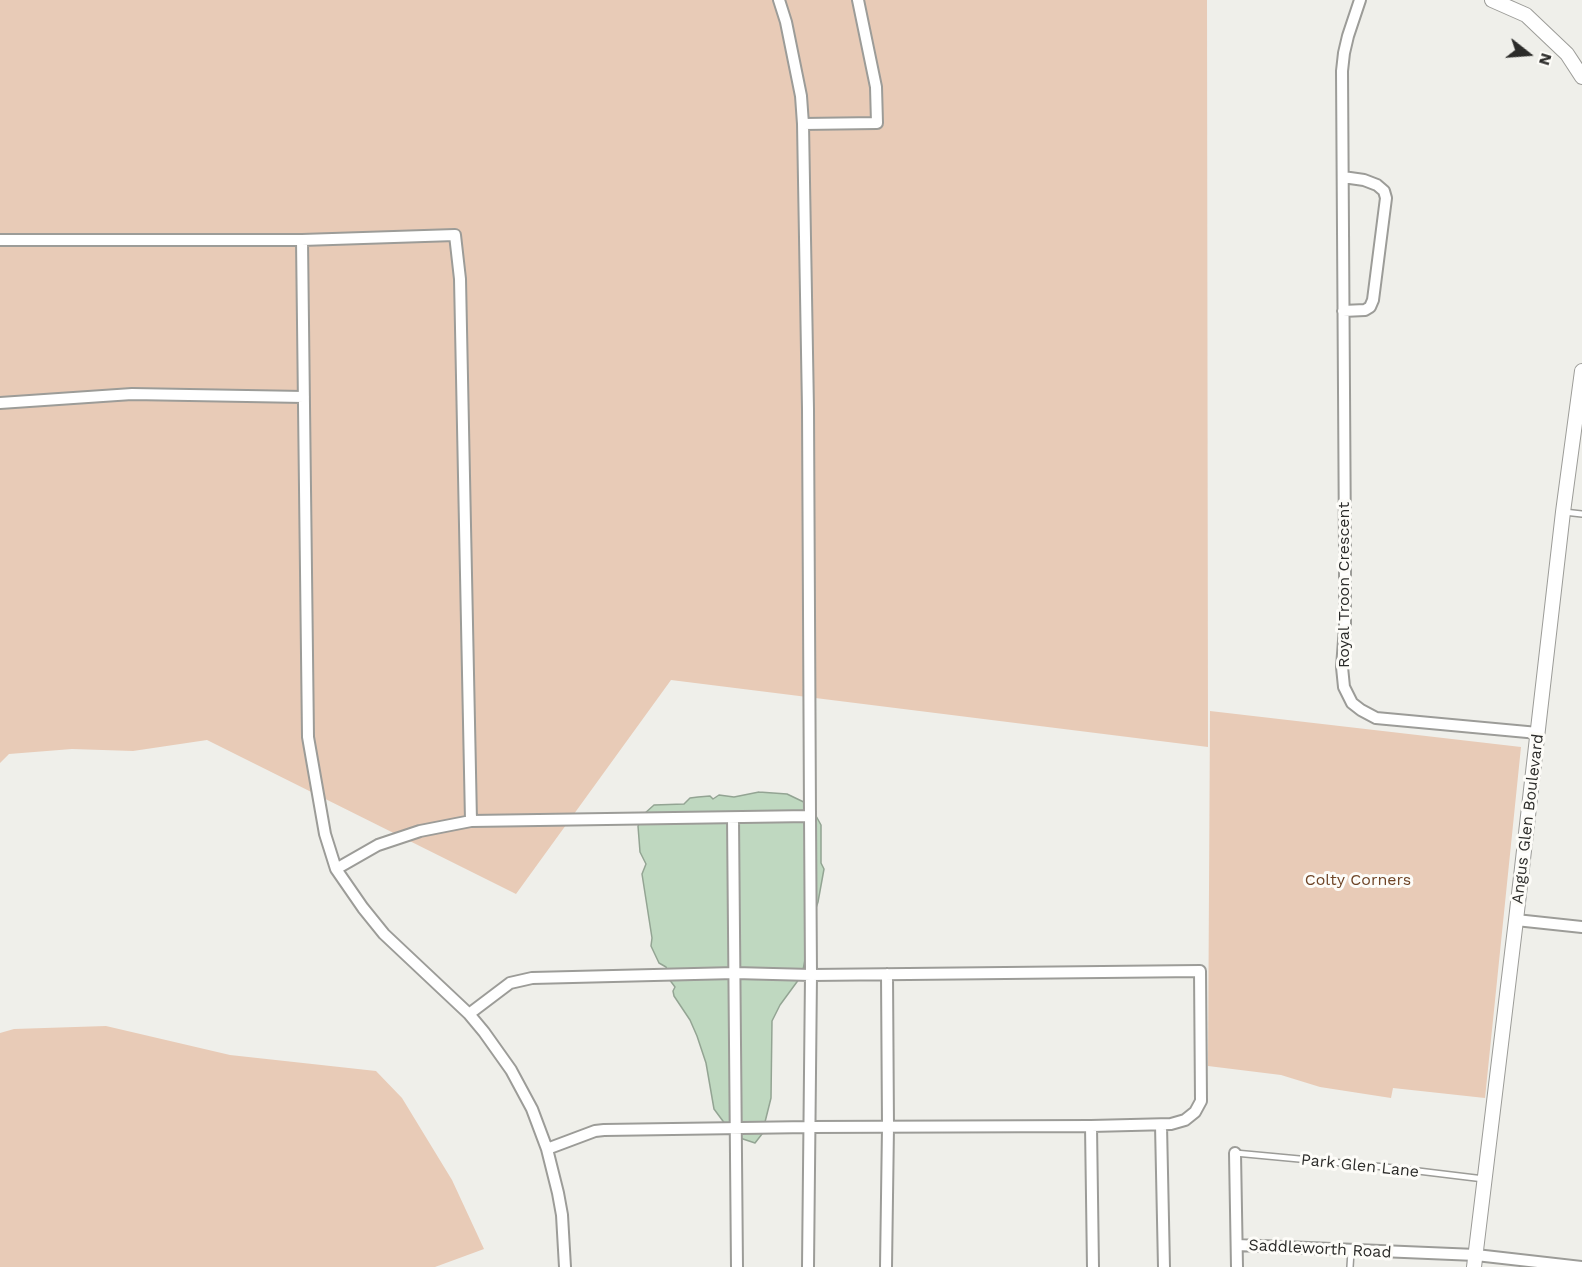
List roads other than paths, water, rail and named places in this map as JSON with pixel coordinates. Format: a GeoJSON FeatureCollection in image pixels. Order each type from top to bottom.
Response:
{"type":"FeatureCollection","features":[{"type":"Feature","properties":{"kind":"street"},"geometry":{"type":"LineString","coordinates":[[779,0],[786,22],[801,96],[803,124],[808,409],[812,975],[808,1267]]}},
{"type":"Feature","properties":{"kind":"street"},"geometry":{"type":"LineString","coordinates":[[803,124],[877,123],[876,87],[858,0]]}},
{"type":"Feature","properties":{"kind":"street","name":"Royal Troon Crescent"},"geometry":{"type":"LineString","coordinates":[[1360,0],[1348,36],[1342,70],[1345,549],[1345,627],[1342,667],[1344,687],[1352,703],[1376,717],[1538,733]]}},
{"type":"Feature","properties":{"kind":"street"},"geometry":{"type":"LineString","coordinates":[[1492,0],[1526,15],[1567,54],[1582,77]]}},
{"type":"Feature","properties":{"kind":"street"},"geometry":{"type":"LineString","coordinates":[[1343,311],[1365,310],[1370,307],[1373,300],[1386,198],[1384,191],[1377,185],[1344,177]]}},
{"type":"Feature","properties":{"kind":"street"},"geometry":{"type":"LineString","coordinates":[[0,240],[302,240],[455,235],[460,279],[471,821]]}},
{"type":"Feature","properties":{"kind":"street"},"geometry":{"type":"LineString","coordinates":[[302,240],[308,737],[325,834],[336,869],[363,908],[384,934],[469,1014],[511,1070],[532,1109],[547,1149],[560,1204],[566,1267]]}},
{"type":"Feature","properties":{"kind":"street","name":"Angus Glen Boulevard"},"geometry":{"type":"LineString","coordinates":[[1475,1261],[1563,512],[1580,405],[1582,371]]}},
{"type":"Feature","properties":{"kind":"street"},"geometry":{"type":"LineString","coordinates":[[0,403],[132,394],[304,396]]}},
{"type":"Feature","properties":{"kind":"street"},"geometry":{"type":"LineString","coordinates":[[336,869],[378,845],[420,831],[471,821],[810,816]]}},
{"type":"Feature","properties":{"kind":"street"},"geometry":{"type":"LineString","coordinates":[[734,818],[737,1267]]}},
{"type":"Feature","properties":{"kind":"street"},"geometry":{"type":"LineString","coordinates":[[1516,920],[1582,927]]}},
{"type":"Feature","properties":{"kind":"street"},"geometry":{"type":"LineString","coordinates":[[469,1014],[510,983],[532,978],[735,973],[812,975],[1200,971],[1201,1101],[1195,1112],[1185,1120],[1171,1124],[604,1130],[595,1131],[547,1149]]}},
{"type":"Feature","properties":{"kind":"street"},"geometry":{"type":"LineString","coordinates":[[886,1267],[887,974]]}},
{"type":"Feature","properties":{"kind":"street"},"geometry":{"type":"LineString","coordinates":[[1161,1125],[1164,1267]]}},
{"type":"Feature","properties":{"kind":"street"},"geometry":{"type":"LineString","coordinates":[[1090,1126],[1093,1267]]}},
{"type":"Feature","properties":{"kind":"street"},"geometry":{"type":"LineString","coordinates":[[1235,1153],[1237,1267]]}},
{"type":"Feature","properties":{"kind":"street","name":"Saddleworth Road"},"geometry":{"type":"LineString","coordinates":[[1237,1245],[1582,1267]]}},
{"type":"Feature","properties":{"kind":"lane"},"geometry":{"type":"LineString","coordinates":[[1563,512],[1582,514]]}},
{"type":"Feature","properties":{"kind":"lane","name":"Park Glen Lane"},"geometry":{"type":"LineString","coordinates":[[1235,1153],[1484,1179]]}},
{"type":"Feature","properties":{"kind":"lane"},"geometry":{"type":"LineString","coordinates":[[1350,1267],[1351,1251]]}},
{"type":"Feature","properties":{"kind":"park label","name":"Colty Corners"},"geometry":{"type":"Point","coordinates":[1358,880]}}]}
